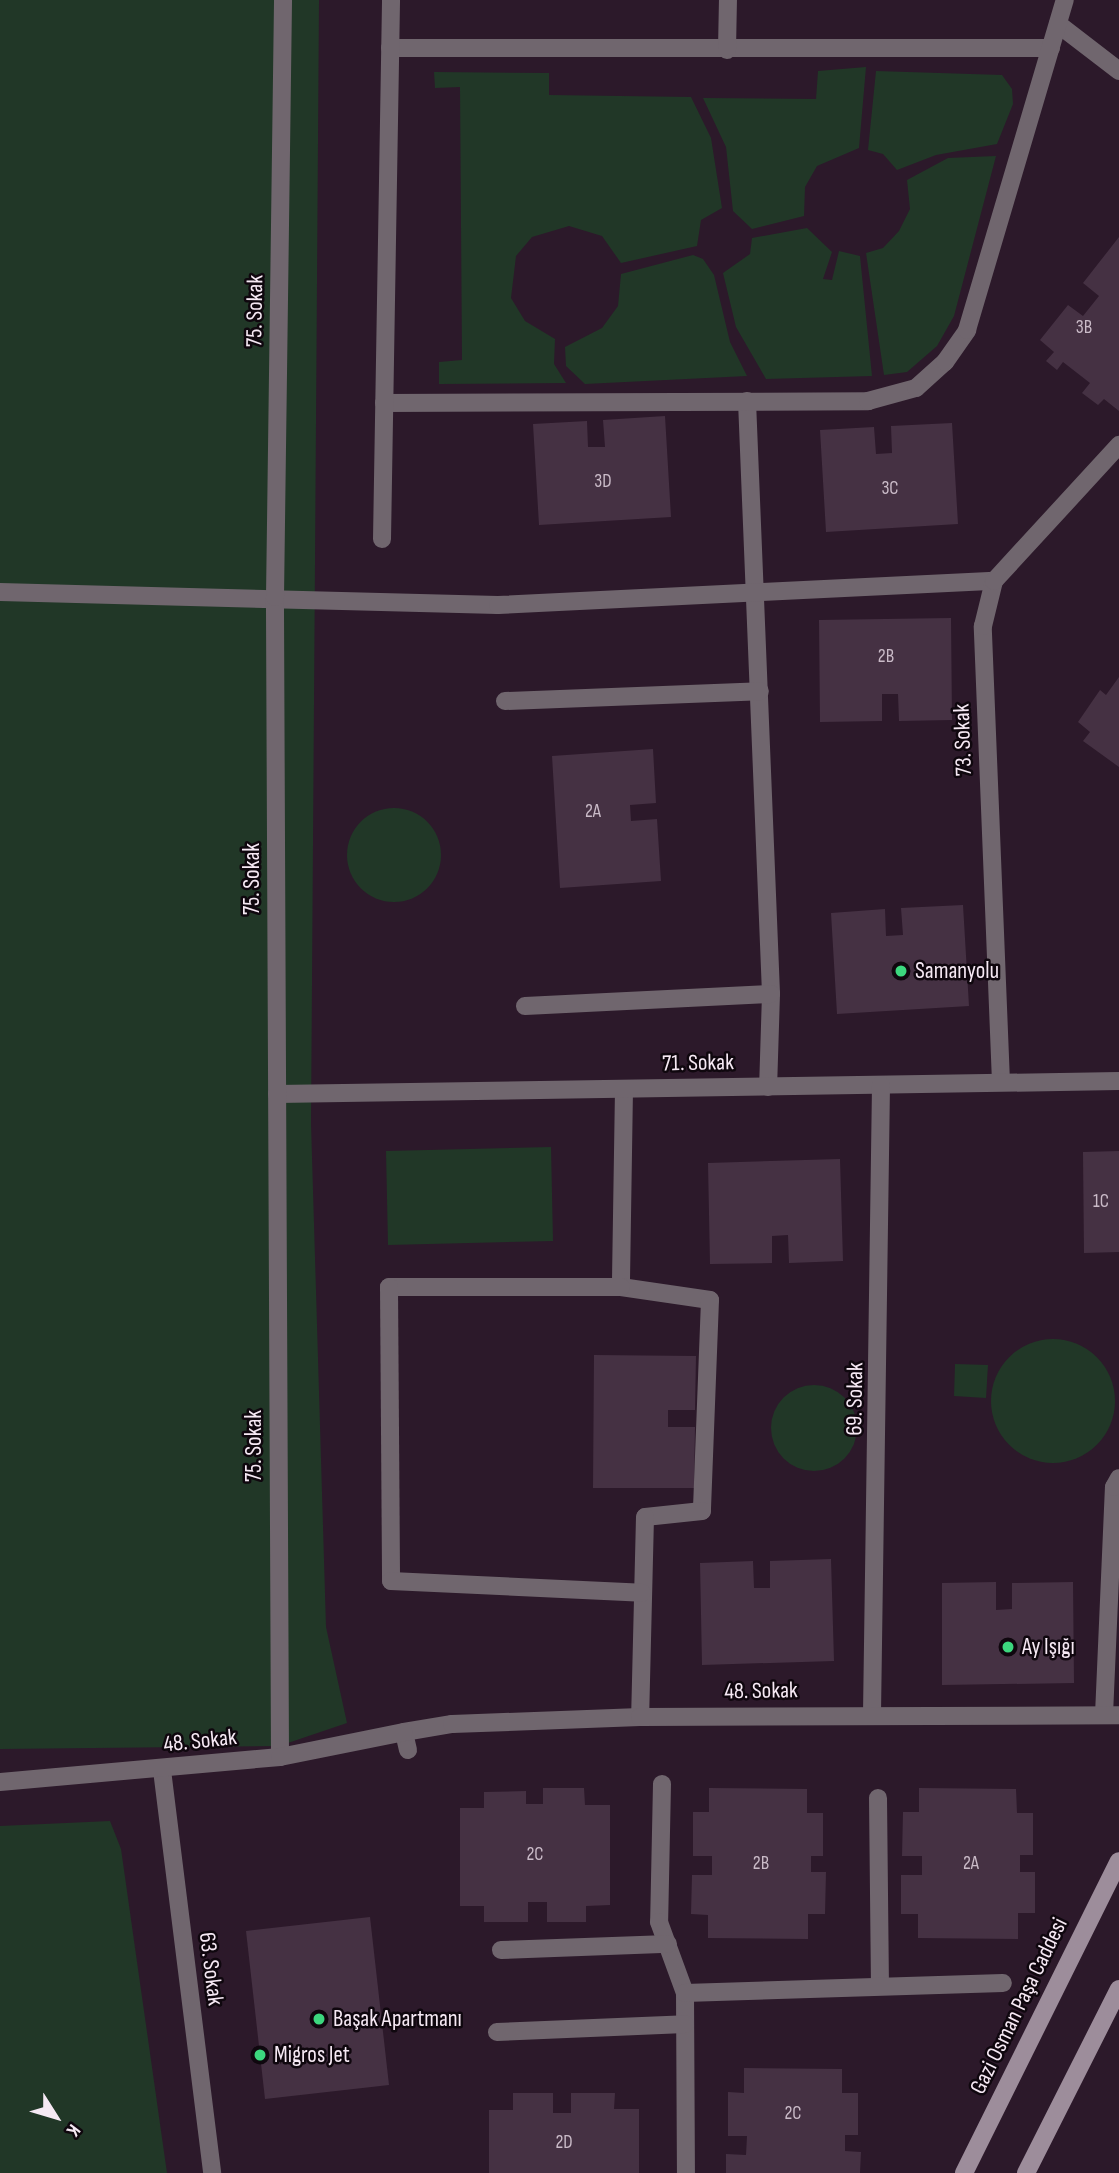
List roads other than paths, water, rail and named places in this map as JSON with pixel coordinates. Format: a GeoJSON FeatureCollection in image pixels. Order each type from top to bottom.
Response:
{"type":"FeatureCollection","features":[{"type":"Feature","properties":{"kind":"street","name":"75. Sokak"},"geometry":{"type":"LineString","coordinates":[[280,1757],[275,597],[283,0]]}},
{"type":"Feature","properties":{"kind":"street"},"geometry":{"type":"LineString","coordinates":[[382,539],[391,0]]}},
{"type":"Feature","properties":{"kind":"street"},"geometry":{"type":"LineString","coordinates":[[727,50],[728,0]]}},
{"type":"Feature","properties":{"kind":"street"},"geometry":{"type":"LineString","coordinates":[[384,403],[885,398],[916,388],[945,362],[967,330],[1065,0]]}},
{"type":"Feature","properties":{"kind":"street"},"geometry":{"type":"LineString","coordinates":[[1058,24],[1119,71]]}},
{"type":"Feature","properties":{"kind":"street"},"geometry":{"type":"LineString","coordinates":[[390,48],[1051,48]]}},
{"type":"Feature","properties":{"kind":"street"},"geometry":{"type":"LineString","coordinates":[[747,401],[751,594],[760,691],[771,994],[768,1087]]}},
{"type":"Feature","properties":{"kind":"street"},"geometry":{"type":"LineString","coordinates":[[0,592],[275,597],[498,606],[994,581],[1119,445]]}},
{"type":"Feature","properties":{"kind":"street","name":"73. Sokak"},"geometry":{"type":"LineString","coordinates":[[994,581],[984,626],[1001,1082]]}},
{"type":"Feature","properties":{"kind":"street"},"geometry":{"type":"LineString","coordinates":[[505,701],[760,691]]}},
{"type":"Feature","properties":{"kind":"street"},"geometry":{"type":"LineString","coordinates":[[525,1006],[771,994]]}},
{"type":"Feature","properties":{"kind":"street","name":"71. Sokak"},"geometry":{"type":"LineString","coordinates":[[277,1094],[1119,1081]]}},
{"type":"Feature","properties":{"kind":"street","name":"69. Sokak"},"geometry":{"type":"LineString","coordinates":[[872,1714],[881,1085]]}},
{"type":"Feature","properties":{"kind":"street"},"geometry":{"type":"LineString","coordinates":[[621,1287],[624,1089]]}},
{"type":"Feature","properties":{"kind":"street"},"geometry":{"type":"LineString","coordinates":[[640,1717],[645,1517],[702,1511],[710,1300],[621,1287],[389,1287],[391,1581],[642,1593]]}},
{"type":"Feature","properties":{"kind":"street"},"geometry":{"type":"LineString","coordinates":[[1112,1715],[1114,1486],[1119,1478]]}},
{"type":"Feature","properties":{"kind":"street","name":"48. Sokak"},"geometry":{"type":"LineString","coordinates":[[0,1782],[162,1770],[280,1757],[452,1724],[640,1717],[1112,1715]]}},
{"type":"Feature","properties":{"kind":"street"},"geometry":{"type":"LineString","coordinates":[[404,1732],[408,1751]]}},
{"type":"Feature","properties":{"kind":"street","name":"63. Sokak"},"geometry":{"type":"LineString","coordinates":[[162,1770],[212,2173]]}},
{"type":"Feature","properties":{"kind":"street"},"geometry":{"type":"LineString","coordinates":[[662,1784],[659,1922],[685,1993],[686,2173]]}},
{"type":"Feature","properties":{"kind":"street"},"geometry":{"type":"LineString","coordinates":[[877,1798],[880,1986]]}},
{"type":"Feature","properties":{"kind":"street","name":"Gazi Osman Paşa Caddesi"},"geometry":{"type":"LineString","coordinates":[[964,2173],[1119,1861]]}},
{"type":"Feature","properties":{"kind":"street"},"geometry":{"type":"LineString","coordinates":[[501,1950],[668,1944]]}},
{"type":"Feature","properties":{"kind":"street"},"geometry":{"type":"LineString","coordinates":[[685,1993],[1003,1983]]}},
{"type":"Feature","properties":{"kind":"street"},"geometry":{"type":"LineString","coordinates":[[1026,2173],[1119,1989]]}},
{"type":"Feature","properties":{"kind":"street"},"geometry":{"type":"LineString","coordinates":[[497,2032],[685,2024]]}},
{"type":"Feature","properties":{"kind":"place","name":"Samanyolu"},"geometry":{"type":"Point","coordinates":[901,971]}},
{"type":"Feature","properties":{"kind":"place","name":"Ay Işığı"},"geometry":{"type":"Point","coordinates":[1008,1647]}},
{"type":"Feature","properties":{"kind":"place","name":"Başak Apartmanı"},"geometry":{"type":"Point","coordinates":[319,2019]}},
{"type":"Feature","properties":{"kind":"place","name":"Migros Jet"},"geometry":{"type":"Point","coordinates":[260,2055]}}]}
